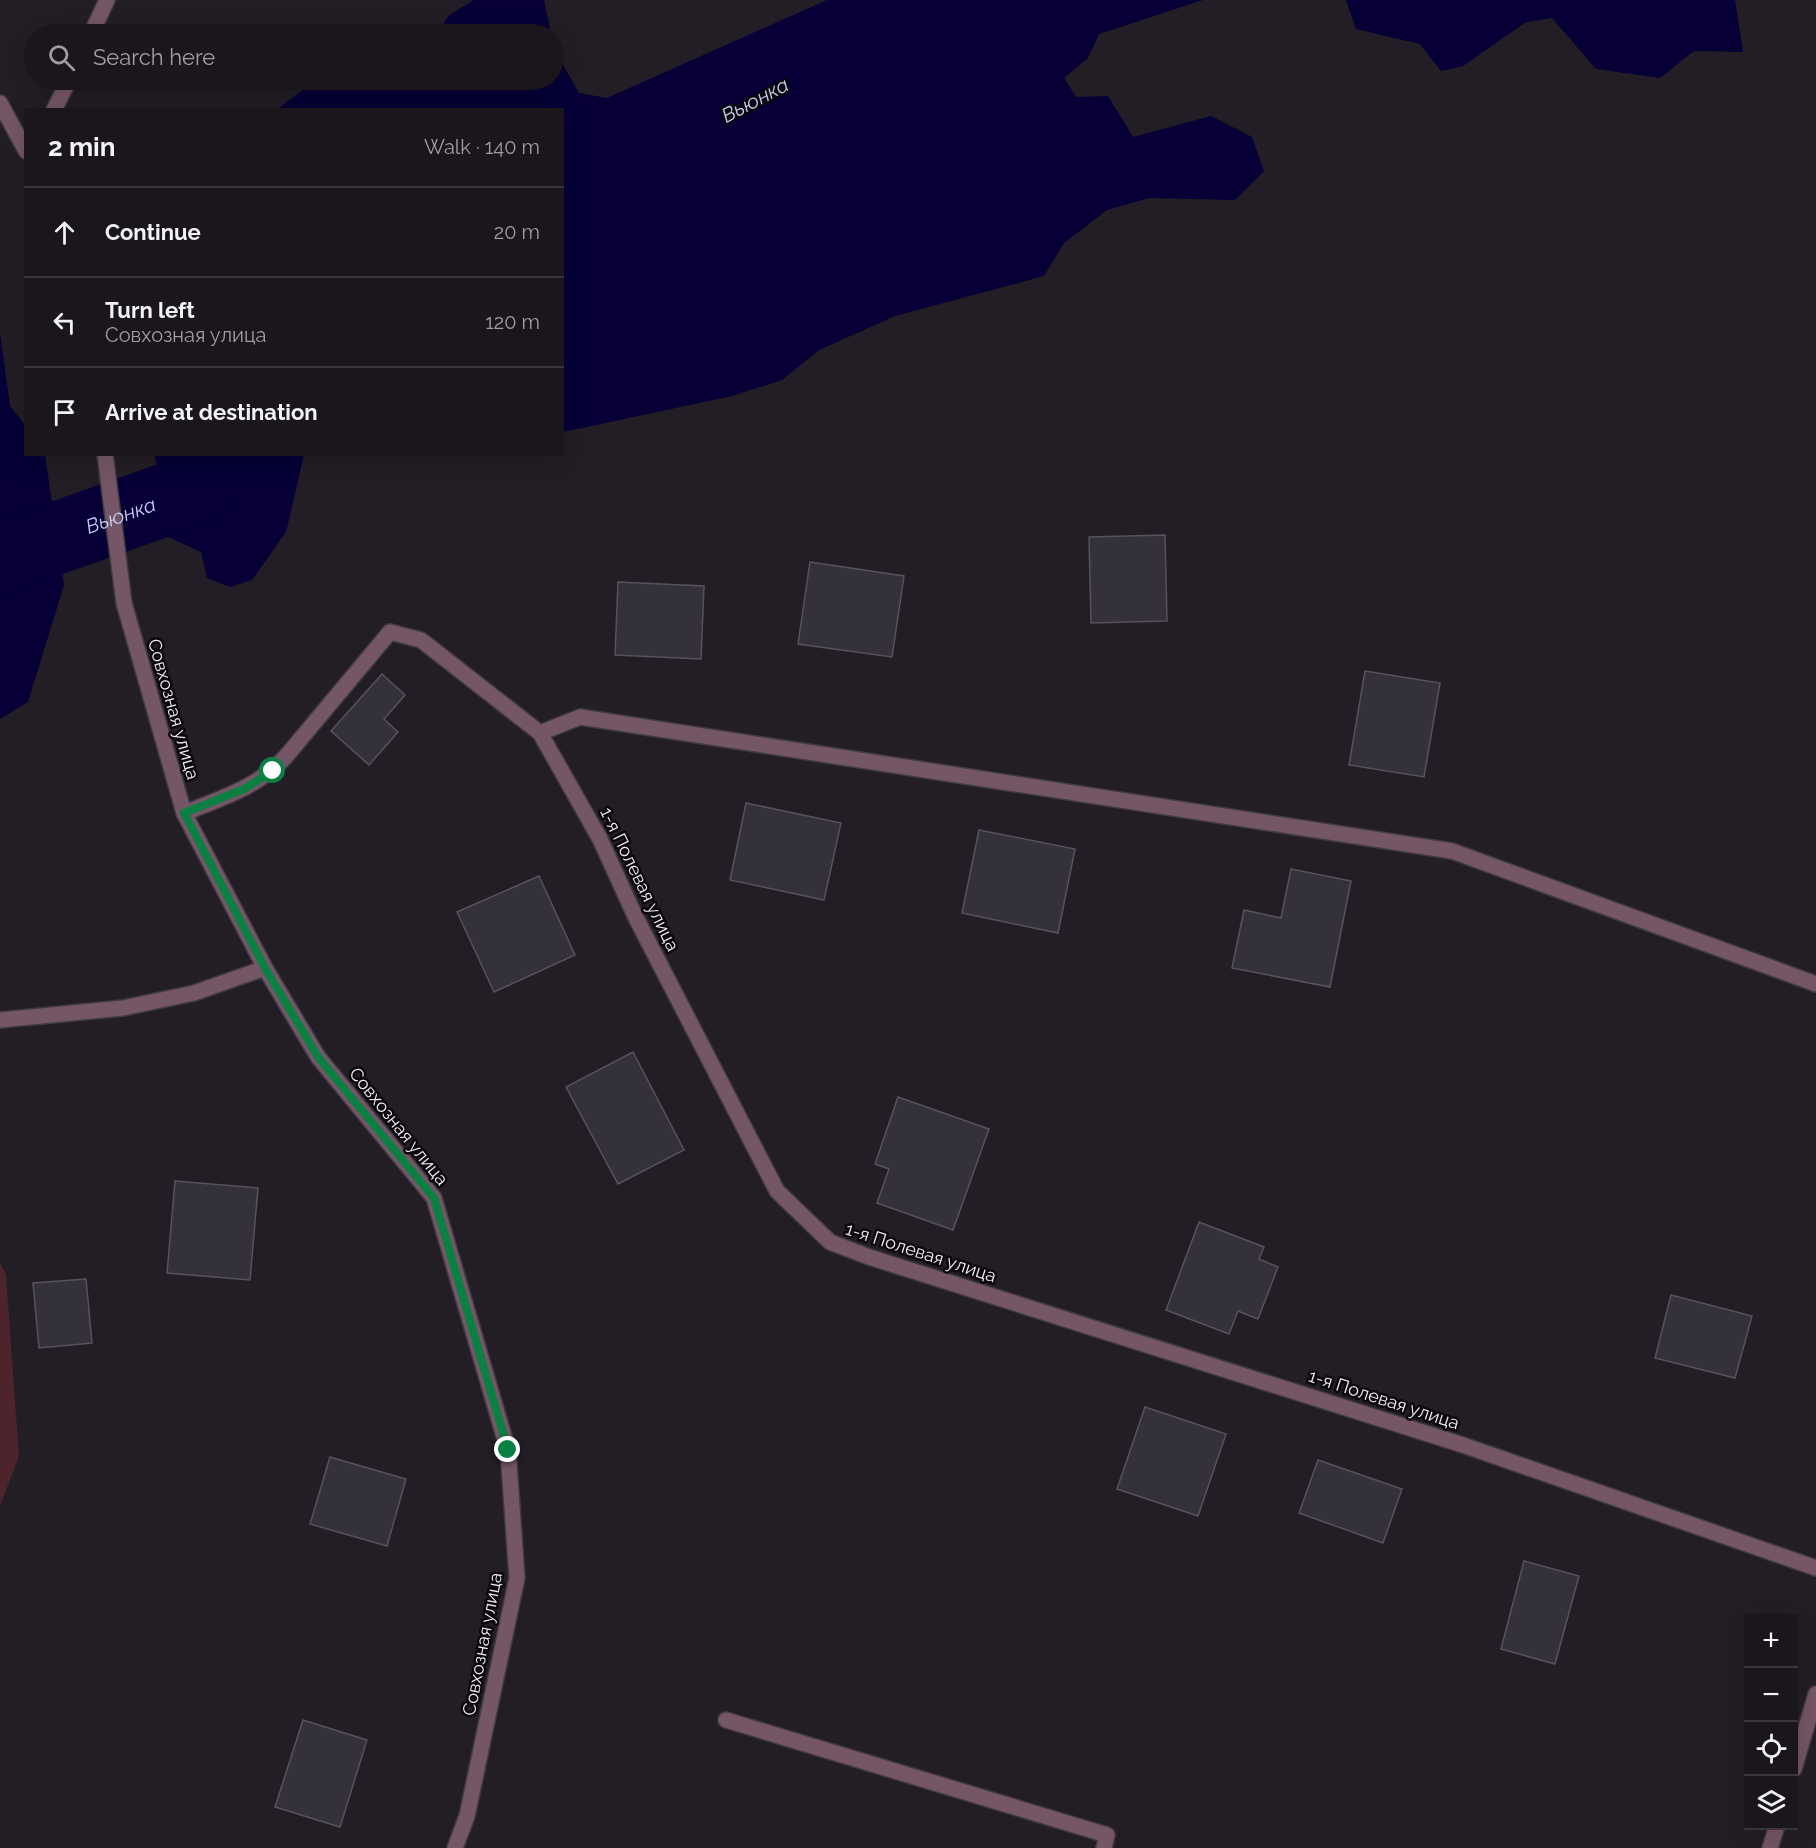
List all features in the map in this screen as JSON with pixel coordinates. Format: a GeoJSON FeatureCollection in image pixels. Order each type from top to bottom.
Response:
{"type":"FeatureCollection","features":[{"type":"Feature","properties":{"kind":"street"},"geometry":{"type":"LineString","coordinates":[[96,24],[107,0]]}},
{"type":"Feature","properties":{"kind":"street"},"geometry":{"type":"LineString","coordinates":[[55,108],[64,90]]}},
{"type":"Feature","properties":{"kind":"street"},"geometry":{"type":"LineString","coordinates":[[0,103],[24,147]]}},
{"type":"Feature","properties":{"kind":"street","name":"Совхозная улица"},"geometry":{"type":"LineString","coordinates":[[105,456],[123,603],[184,813],[265,968],[318,1057],[434,1198],[508,1450],[517,1578],[467,1816],[455,1848]]}},
{"type":"Feature","properties":{"kind":"street","name":"1-я Полевая улица"},"geometry":{"type":"LineString","coordinates":[[184,813],[254,783],[273,771],[390,632],[421,640],[540,733],[600,839],[635,916],[777,1191],[830,1242],[869,1257],[1463,1445],[1816,1568]]}},
{"type":"Feature","properties":{"kind":"street"},"geometry":{"type":"LineString","coordinates":[[540,733],[580,717],[1452,851],[1816,984]]}},
{"type":"Feature","properties":{"kind":"street"},"geometry":{"type":"LineString","coordinates":[[0,1020],[123,1008],[194,993],[265,968]]}},
{"type":"Feature","properties":{"kind":"street"},"geometry":{"type":"LineString","coordinates":[[1798,1755],[1816,1694]]}},
{"type":"Feature","properties":{"kind":"street"},"geometry":{"type":"LineString","coordinates":[[726,1720],[1107,1835],[1104,1848]]}},
{"type":"Feature","properties":{"kind":"street"},"geometry":{"type":"LineString","coordinates":[[1770,1848],[1776,1830]]}},
{"type":"Feature","properties":{"kind":"shaded area"},"geometry":{"type":"Polygon","coordinates":[[[0,1263],[6,1275],[19,1456],[0,1506],[0,1263]]]}},
{"type":"Feature","properties":{"kind":"water"},"geometry":{"type":"Polygon","coordinates":[[[474,0],[544,0],[549,24],[444,24],[448,16],[474,0]]]}},
{"type":"Feature","properties":{"kind":"water"},"geometry":{"type":"Polygon","coordinates":[[[827,0],[1203,0],[1099,34],[1088,58],[1064,78],[1076,97],[1108,96],[1133,137],[1211,116],[1252,137],[1264,171],[1235,200],[1149,198],[1107,210],[1064,243],[1044,276],[895,316],[819,350],[782,380],[732,396],[564,432],[564,108],[279,108],[302,90],[564,90],[564,67],[579,93],[607,98],[827,0]]]}},
{"type":"Feature","properties":{"kind":"water"},"geometry":{"type":"Polygon","coordinates":[[[1346,0],[1735,0],[1743,52],[1694,51],[1660,78],[1596,69],[1552,18],[1526,22],[1463,66],[1441,71],[1420,44],[1356,29],[1346,0]]]}},
{"type":"Feature","properties":{"kind":"water"},"geometry":{"type":"Polygon","coordinates":[[[0,333],[10,406],[24,424],[24,456],[45,456],[64,585],[28,702],[0,719],[0,333]]]}},
{"type":"Feature","properties":{"kind":"water"},"geometry":{"type":"Polygon","coordinates":[[[155,456],[304,456],[286,532],[252,580],[230,587],[207,578],[201,552],[164,535],[155,456]]]}},
{"type":"Feature","properties":{"kind":"building"},"geometry":{"type":"Polygon","coordinates":[[[1165,535],[1167,621],[1091,623],[1089,537],[1165,535]]]}},
{"type":"Feature","properties":{"kind":"building"},"geometry":{"type":"Polygon","coordinates":[[[810,562],[904,576],[892,657],[798,644],[810,562]]]}},
{"type":"Feature","properties":{"kind":"building"},"geometry":{"type":"Polygon","coordinates":[[[618,582],[704,586],[701,659],[615,655],[618,582]]]}},
{"type":"Feature","properties":{"kind":"building"},"geometry":{"type":"Polygon","coordinates":[[[1365,671],[1440,683],[1424,777],[1349,765],[1365,671]]]}},
{"type":"Feature","properties":{"kind":"building"},"geometry":{"type":"Polygon","coordinates":[[[382,674],[405,695],[384,719],[398,732],[369,765],[331,731],[382,674]]]}},
{"type":"Feature","properties":{"kind":"building"},"geometry":{"type":"Polygon","coordinates":[[[746,803],[841,823],[824,900],[730,880],[746,803]]]}},
{"type":"Feature","properties":{"kind":"building"},"geometry":{"type":"Polygon","coordinates":[[[979,830],[1075,849],[1058,933],[962,913],[979,830]]]}},
{"type":"Feature","properties":{"kind":"building"},"geometry":{"type":"Polygon","coordinates":[[[1291,869],[1351,881],[1330,987],[1232,968],[1244,910],[1281,918],[1291,869]]]}},
{"type":"Feature","properties":{"kind":"building"},"geometry":{"type":"Polygon","coordinates":[[[539,876],[575,955],[494,992],[457,912],[539,876]]]}},
{"type":"Feature","properties":{"kind":"building"},"geometry":{"type":"Polygon","coordinates":[[[633,1052],[684,1150],[618,1184],[566,1087],[633,1052]]]}},
{"type":"Feature","properties":{"kind":"building"},"geometry":{"type":"Polygon","coordinates":[[[898,1097],[989,1129],[953,1230],[877,1203],[889,1169],[875,1164],[898,1097]]]}},
{"type":"Feature","properties":{"kind":"building"},"geometry":{"type":"Polygon","coordinates":[[[175,1181],[258,1188],[250,1280],[167,1273],[175,1181]]]}},
{"type":"Feature","properties":{"kind":"building"},"geometry":{"type":"Polygon","coordinates":[[[1199,1222],[1264,1247],[1259,1259],[1278,1267],[1258,1319],[1238,1311],[1229,1334],[1166,1310],[1199,1222]]]}},
{"type":"Feature","properties":{"kind":"building"},"geometry":{"type":"Polygon","coordinates":[[[86,1279],[92,1343],[39,1348],[33,1283],[86,1279]]]}},
{"type":"Feature","properties":{"kind":"building"},"geometry":{"type":"Polygon","coordinates":[[[1671,1295],[1752,1316],[1735,1378],[1655,1358],[1671,1295]]]}},
{"type":"Feature","properties":{"kind":"building"},"geometry":{"type":"Polygon","coordinates":[[[1145,1407],[1226,1434],[1198,1516],[1117,1489],[1145,1407]]]}},
{"type":"Feature","properties":{"kind":"building"},"geometry":{"type":"Polygon","coordinates":[[[330,1457],[406,1479],[387,1546],[310,1524],[330,1457]]]}},
{"type":"Feature","properties":{"kind":"building"},"geometry":{"type":"Polygon","coordinates":[[[1318,1460],[1402,1489],[1383,1543],[1299,1513],[1318,1460]]]}},
{"type":"Feature","properties":{"kind":"building"},"geometry":{"type":"Polygon","coordinates":[[[1524,1561],[1579,1576],[1555,1664],[1501,1649],[1524,1561]]]}},
{"type":"Feature","properties":{"kind":"building"},"geometry":{"type":"Polygon","coordinates":[[[303,1720],[367,1740],[340,1827],[275,1807],[303,1720]]]}},
{"type":"Feature","properties":{"kind":"waterway","name":"Вьюнка"},"geometry":{"type":"LineString","coordinates":[[0,558],[204,486],[226,456]]}},
{"type":"Feature","properties":{"kind":"route"},"geometry":{"type":"LineString","coordinates":[[273,771],[244,789],[184,813],[265,968],[318,1057],[434,1198],[508,1450]]}}]}
